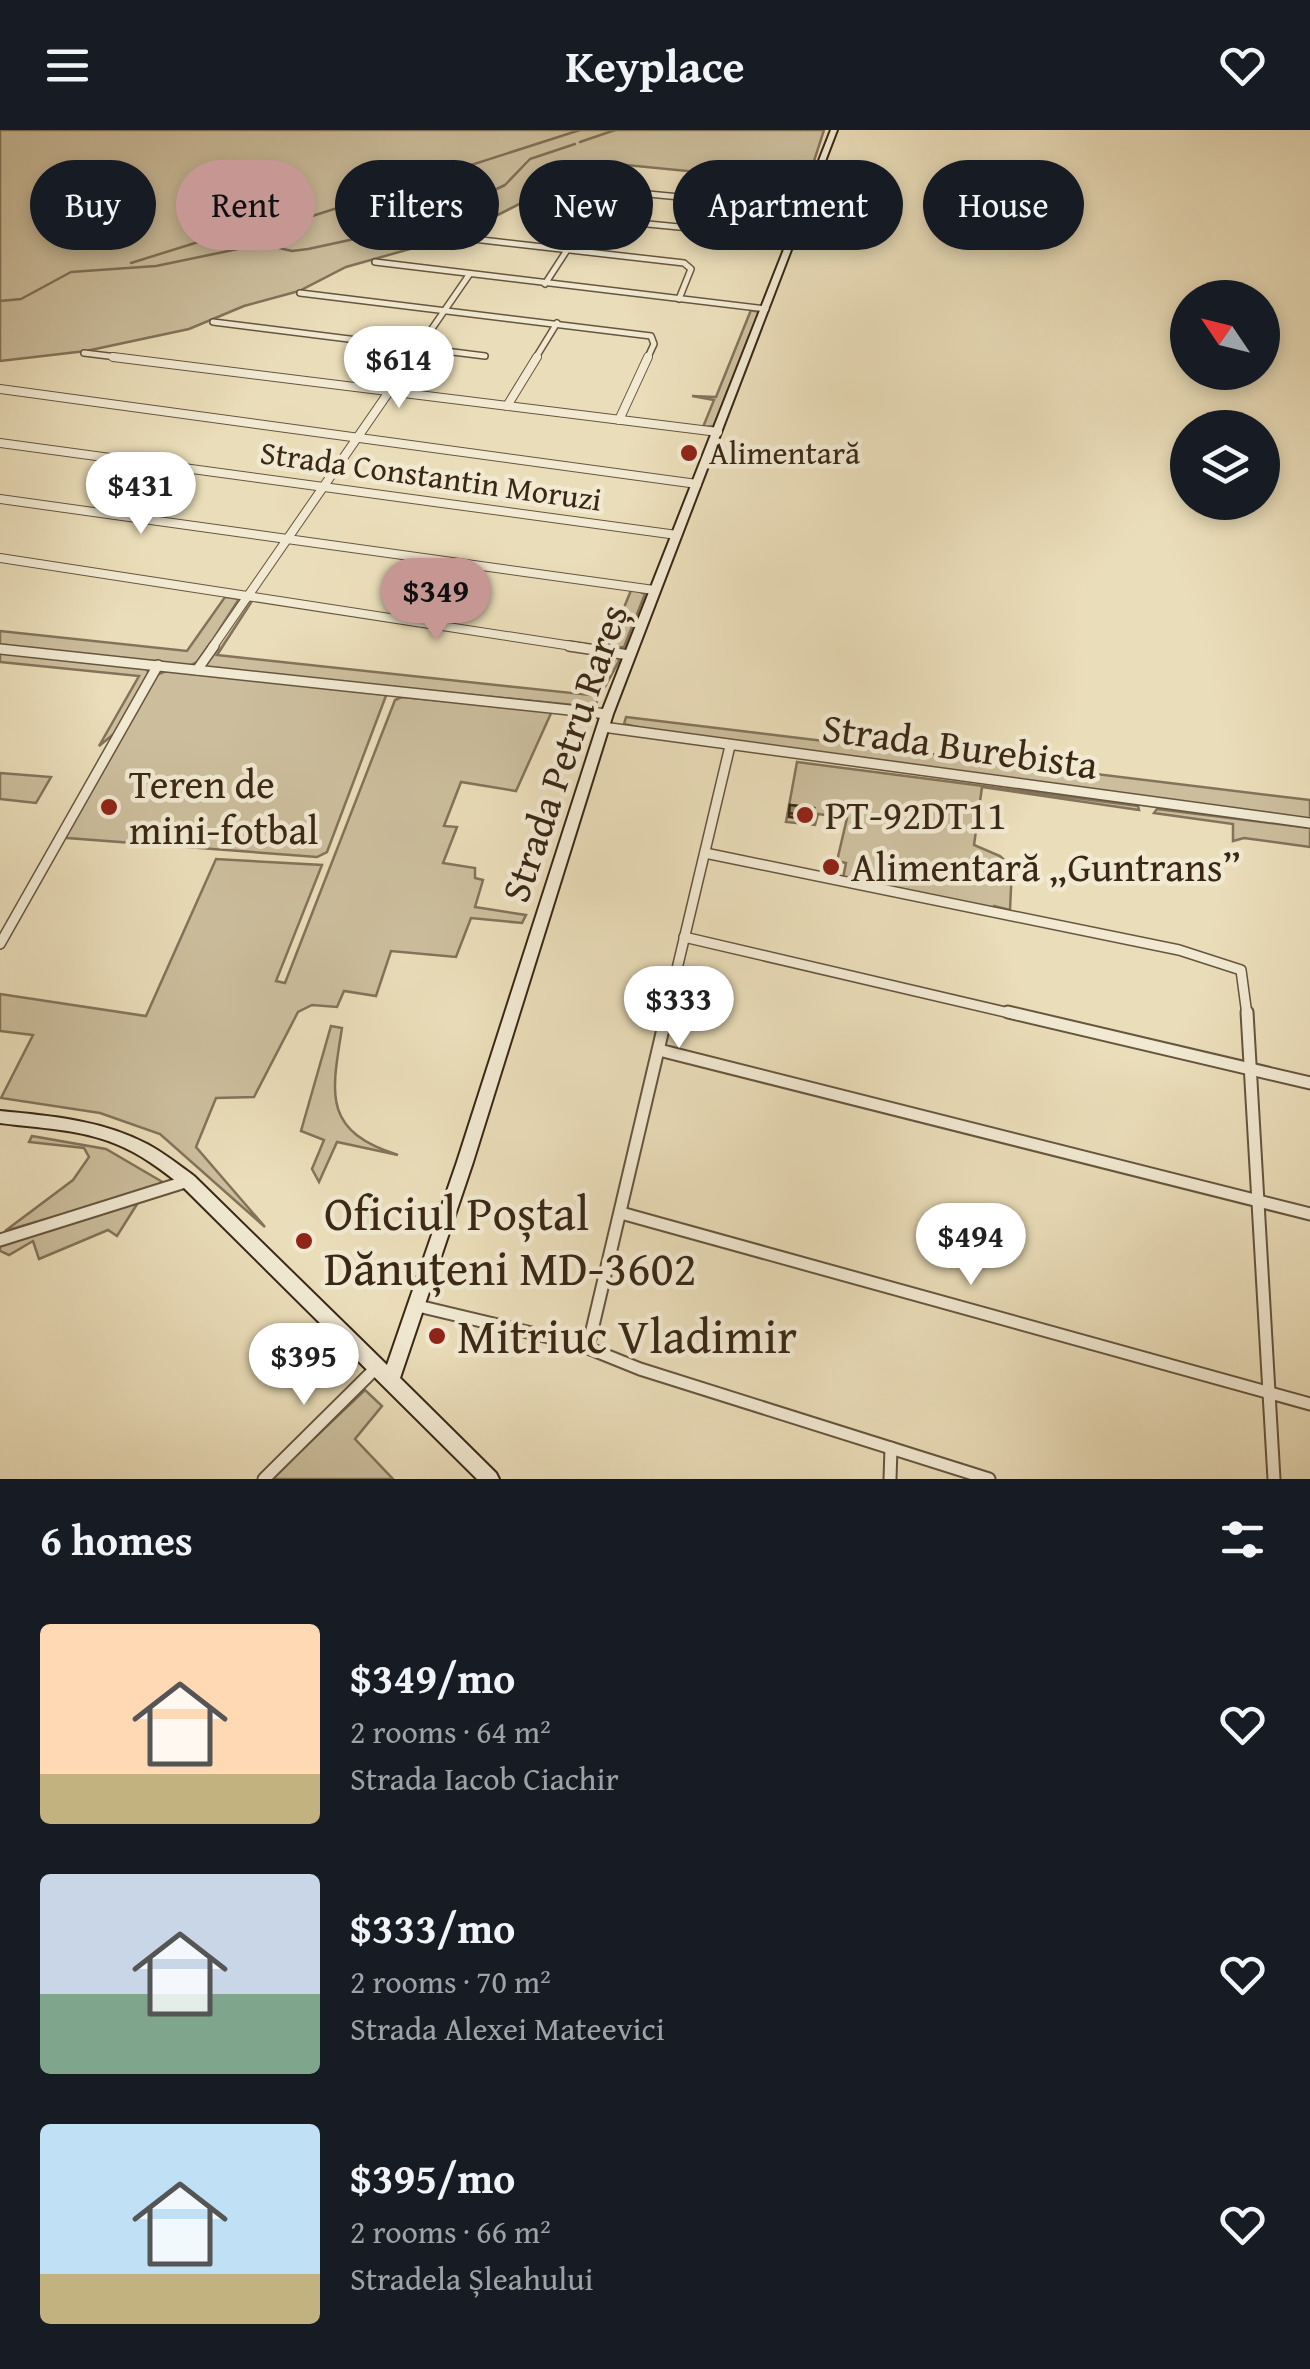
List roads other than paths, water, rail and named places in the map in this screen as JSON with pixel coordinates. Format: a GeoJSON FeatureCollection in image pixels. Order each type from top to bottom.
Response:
{"type":"FeatureCollection","features":[{"type":"Feature","properties":{"kind":"main road","name":"Strada Petru Rareș"},"geometry":{"type":"LineString","coordinates":[[825,160],[834,130]]}},
{"type":"Feature","properties":{"kind":"main road","name":"Strada Petru Rareș"},"geometry":{"type":"LineString","coordinates":[[390,1381],[418,1306],[605,720],[789,250]]}},
{"type":"Feature","properties":{"kind":"main road"},"geometry":{"type":"LineString","coordinates":[[0,1116],[116,1134],[149,1148],[188,1181],[490,1479]]}},
{"type":"Feature","properties":{"kind":"street"},"geometry":{"type":"LineString","coordinates":[[545,284],[565,250]]}},
{"type":"Feature","properties":{"kind":"street"},"geometry":{"type":"LineString","coordinates":[[574,250],[688,264],[692,270],[679,299]]}},
{"type":"Feature","properties":{"kind":"street"},"geometry":{"type":"LineString","coordinates":[[375,262],[766,309]]}},
{"type":"Feature","properties":{"kind":"street"},"geometry":{"type":"LineString","coordinates":[[197,670],[415,348],[469,275]]}},
{"type":"Feature","properties":{"kind":"street"},"geometry":{"type":"LineString","coordinates":[[300,293],[654,337],[619,420]]}},
{"type":"Feature","properties":{"kind":"street"},"geometry":{"type":"LineString","coordinates":[[213,322],[485,356]]}},
{"type":"Feature","properties":{"kind":"street"},"geometry":{"type":"LineString","coordinates":[[506,406],[557,323]]}},
{"type":"Feature","properties":{"kind":"street"},"geometry":{"type":"LineString","coordinates":[[84,353],[718,432]]}},
{"type":"Feature","properties":{"kind":"street"},"geometry":{"type":"LineString","coordinates":[[0,389],[697,484]]}},
{"type":"Feature","properties":{"kind":"street","name":"Strada Constantin Moruzi"},"geometry":{"type":"LineString","coordinates":[[0,443],[677,534]]}},
{"type":"Feature","properties":{"kind":"street"},"geometry":{"type":"LineString","coordinates":[[0,499],[654,590]]}},
{"type":"Feature","properties":{"kind":"street"},"geometry":{"type":"LineString","coordinates":[[0,558],[630,654]]}},
{"type":"Feature","properties":{"kind":"street","name":"Strada Burebista"},"geometry":{"type":"LineString","coordinates":[[0,650],[158,665],[605,720],[730,746],[1310,823]]}},
{"type":"Feature","properties":{"kind":"street"},"geometry":{"type":"LineString","coordinates":[[0,944],[158,665]]}},
{"type":"Feature","properties":{"kind":"street"},"geometry":{"type":"LineString","coordinates":[[588,1347],[730,746]]}},
{"type":"Feature","properties":{"kind":"street"},"geometry":{"type":"LineString","coordinates":[[705,853],[1179,950],[1236,966],[1245,979],[1274,1479]]}},
{"type":"Feature","properties":{"kind":"street"},"geometry":{"type":"LineString","coordinates":[[684,938],[1310,1083]]}},
{"type":"Feature","properties":{"kind":"street"},"geometry":{"type":"LineString","coordinates":[[659,1050],[1310,1214]]}},
{"type":"Feature","properties":{"kind":"street"},"geometry":{"type":"LineString","coordinates":[[0,1240],[188,1181]]}},
{"type":"Feature","properties":{"kind":"street"},"geometry":{"type":"LineString","coordinates":[[621,1212],[1310,1404]]}},
{"type":"Feature","properties":{"kind":"street"},"geometry":{"type":"LineString","coordinates":[[418,1306],[588,1347],[640,1370],[989,1479]]}},
{"type":"Feature","properties":{"kind":"street"},"geometry":{"type":"LineString","coordinates":[[264,1479],[376,1368]]}},
{"type":"Feature","properties":{"kind":"street"},"geometry":{"type":"LineString","coordinates":[[890,1479],[891,1448]]}},
{"type":"Feature","properties":{"kind":"waterway"},"geometry":{"type":"LineString","coordinates":[[131,263],[211,238],[229,225],[303,219],[580,130]]}},
{"type":"Feature","properties":{"kind":"waterway"},"geometry":{"type":"LineString","coordinates":[[580,142],[615,130]]}},
{"type":"Feature","properties":{"kind":"waterway"},"geometry":{"type":"LineString","coordinates":[[0,301],[21,299],[71,272],[156,266],[262,244],[292,251],[308,249],[424,224],[505,185],[530,159],[575,144]]}},
{"type":"Feature","properties":{"kind":"place","name":"Alimentară"},"geometry":{"type":"Point","coordinates":[689,453]}},
{"type":"Feature","properties":{"kind":"place","name":"Teren de mini-fotbal"},"geometry":{"type":"Point","coordinates":[109,807]}},
{"type":"Feature","properties":{"kind":"place","name":"PT-92DT11"},"geometry":{"type":"Point","coordinates":[805,815]}},
{"type":"Feature","properties":{"kind":"place","name":"Alimentară „Guntrans”"},"geometry":{"type":"Point","coordinates":[831,867]}},
{"type":"Feature","properties":{"kind":"place","name":"Oficiul Poștal Dănuțeni MD-3602"},"geometry":{"type":"Point","coordinates":[304,1241]}},
{"type":"Feature","properties":{"kind":"place","name":"Mitriuc Vladimir"},"geometry":{"type":"Point","coordinates":[437,1336]}}]}
